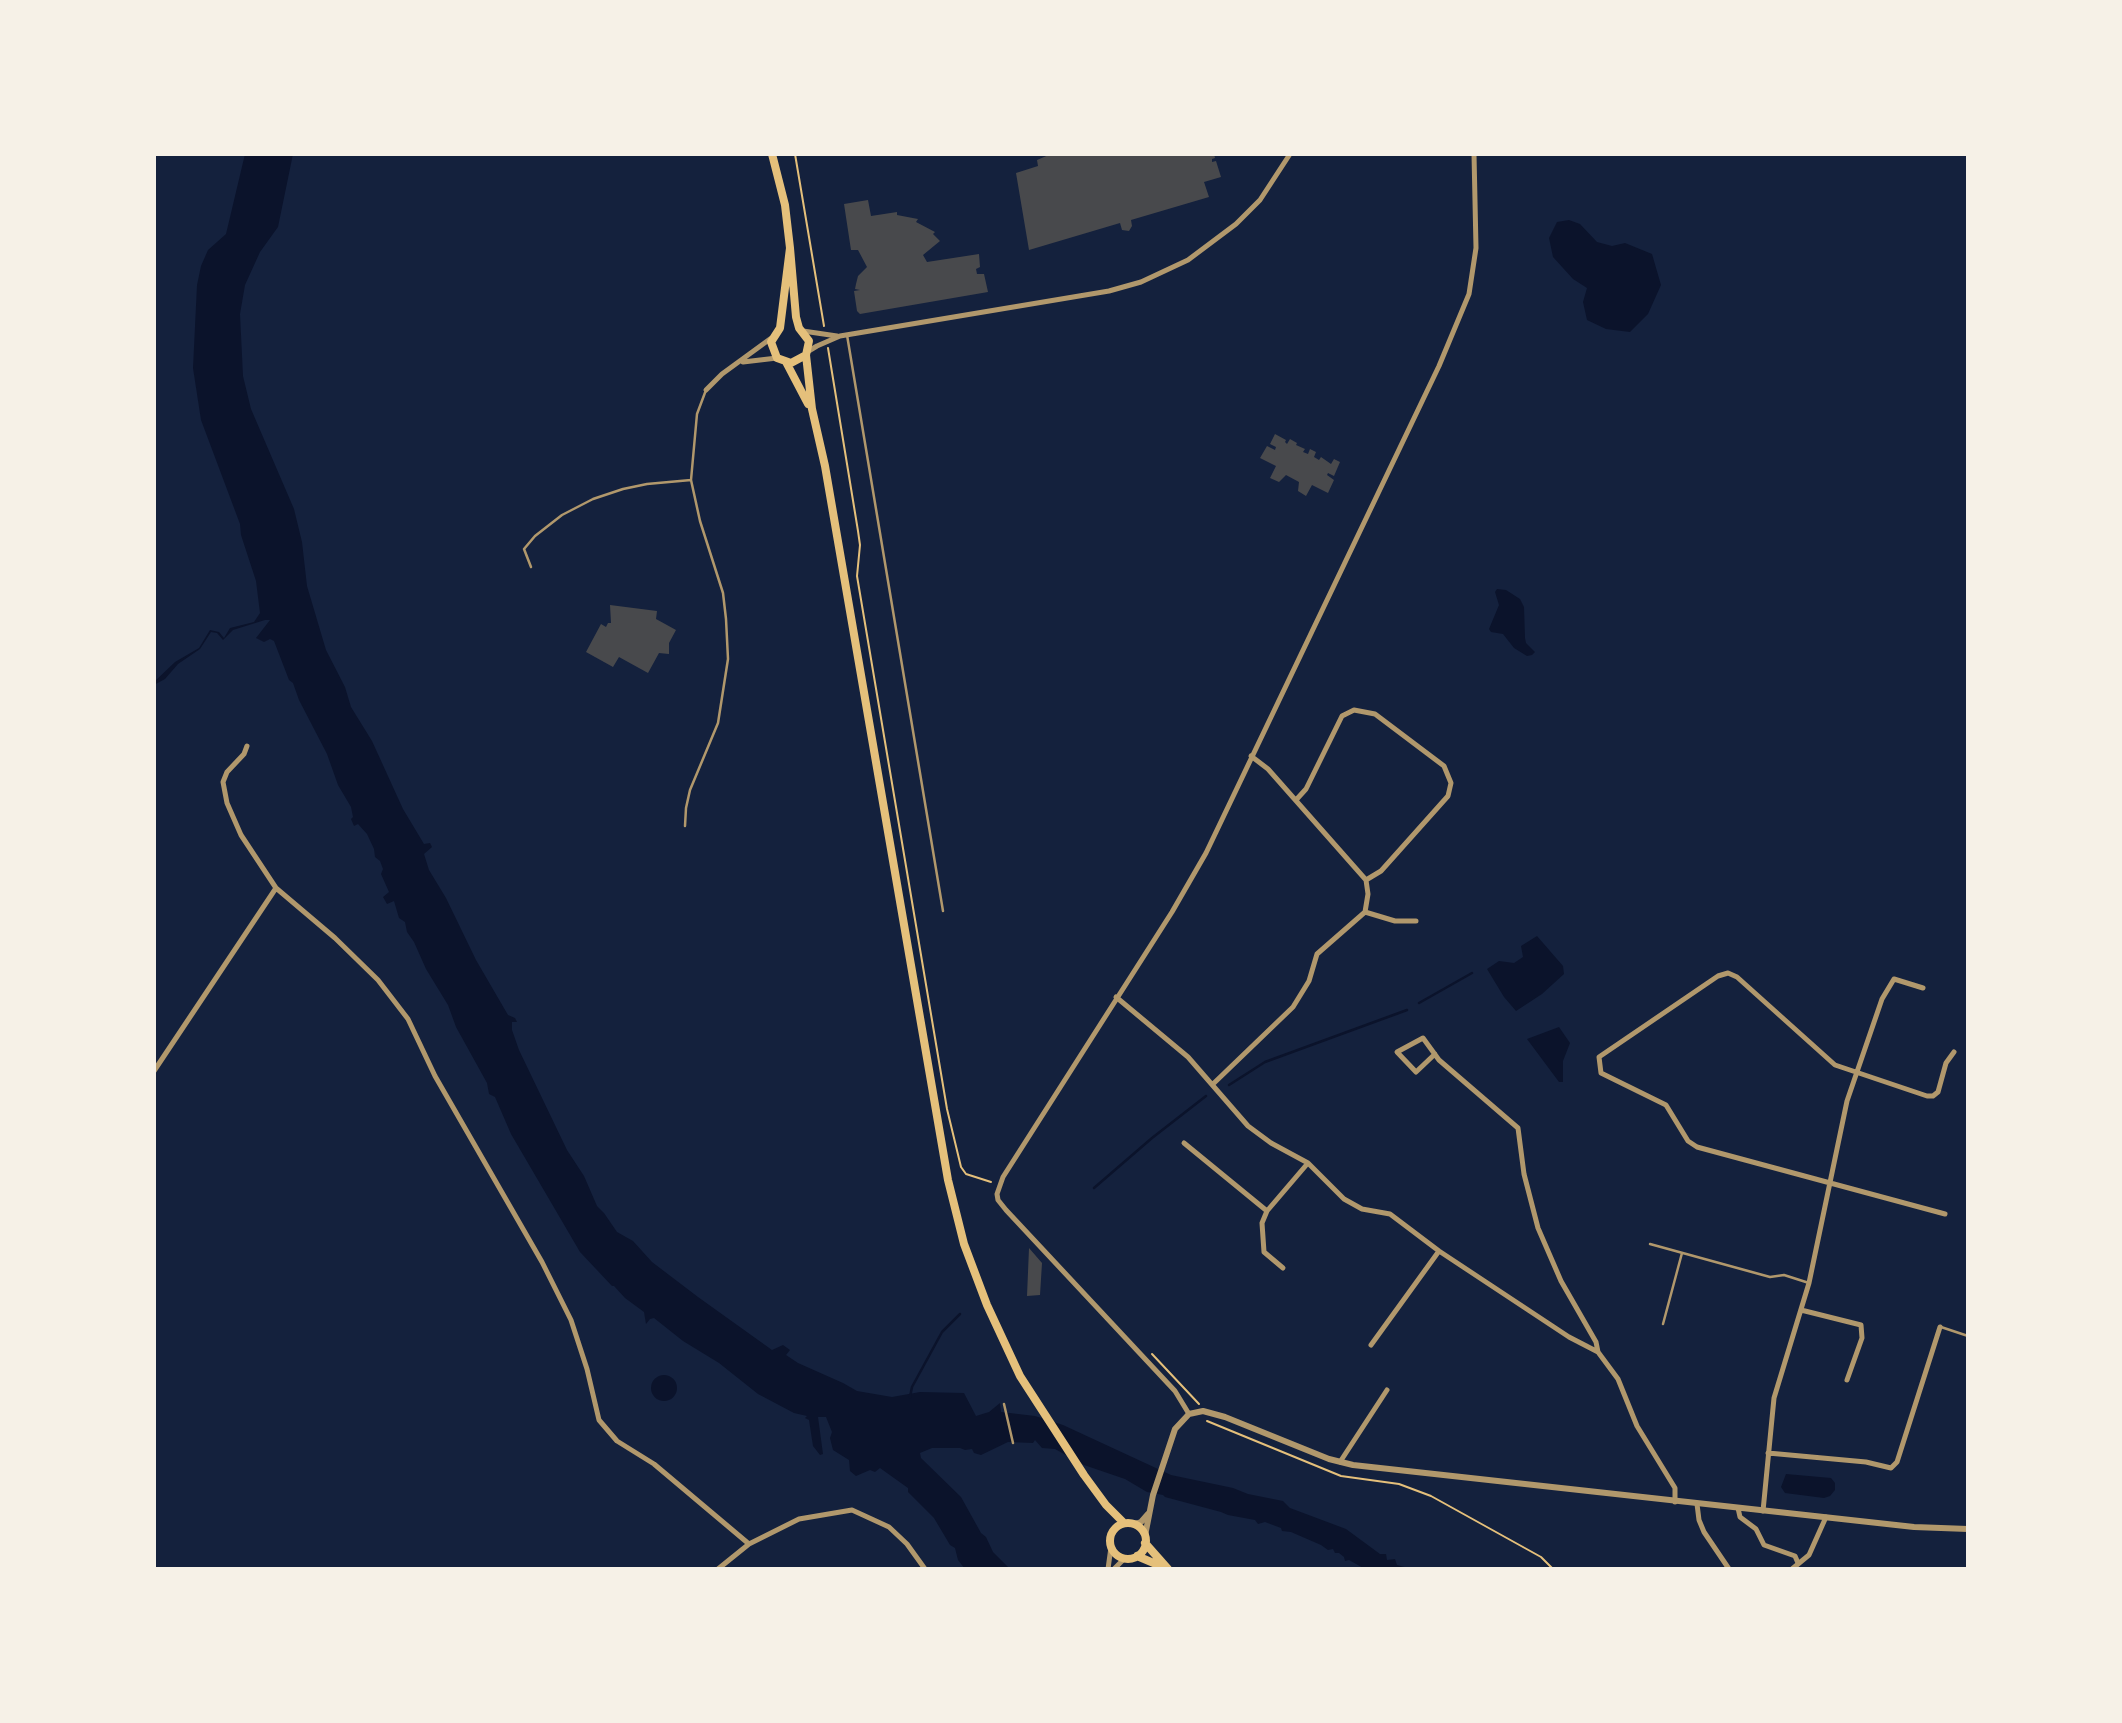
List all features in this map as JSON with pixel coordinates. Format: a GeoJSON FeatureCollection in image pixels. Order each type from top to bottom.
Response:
{"type":"FeatureCollection","features":[{"type":"Feature","properties":{"kind":"main road"},"geometry":{"type":"LineString","coordinates":[[772,154],[785,205],[795,309],[801,329],[809,341],[806,354],[812,409],[828,480],[948,1180],[964,1244],[987,1305],[1020,1376],[1106,1505],[1124,1523],[1140,1527],[1145,1540],[1168,1569]]}},
{"type":"Feature","properties":{"kind":"main road"},"geometry":{"type":"LineString","coordinates":[[790,248],[780,328],[773,337],[772,348],[812,409]]}},
{"type":"Feature","properties":{"kind":"main road"},"geometry":{"type":"LineString","coordinates":[[780,328],[789,325],[801,329]]}},
{"type":"Feature","properties":{"kind":"main road"},"geometry":{"type":"LineString","coordinates":[[781,360],[797,362],[806,354]]}},
{"type":"Feature","properties":{"kind":"main road"},"geometry":{"type":"LineString","coordinates":[[1106,1505],[1114,1530]]}},
{"type":"Feature","properties":{"kind":"main road"},"geometry":{"type":"LineString","coordinates":[[1124,1523],[1114,1530],[1110,1537],[1111,1548],[1116,1554],[1125,1558],[1137,1556],[1168,1569]]}},
{"type":"Feature","properties":{"kind":"main road"},"geometry":{"type":"LineString","coordinates":[[1137,1556],[1145,1540]]}},
{"type":"Feature","properties":{"kind":"street"},"geometry":{"type":"LineString","coordinates":[[806,354],[840,336],[1102,292],[1141,282],[1188,260],[1217,240],[1260,200],[1290,154]]}},
{"type":"Feature","properties":{"kind":"street"},"geometry":{"type":"LineString","coordinates":[[1189,1414],[1175,1391],[998,1200],[999,1188],[1206,853],[1402,445],[1469,294],[1476,248],[1474,154]]}},
{"type":"Feature","properties":{"kind":"street"},"geometry":{"type":"LineString","coordinates":[[801,329],[840,336]]}},
{"type":"Feature","properties":{"kind":"street"},"geometry":{"type":"LineString","coordinates":[[706,390],[722,374],[773,337]]}},
{"type":"Feature","properties":{"kind":"street"},"geometry":{"type":"LineString","coordinates":[[740,363],[781,360]]}},
{"type":"Feature","properties":{"kind":"street"},"geometry":{"type":"LineString","coordinates":[[1296,800],[1306,789],[1342,716],[1354,710],[1375,714],[1444,766],[1451,783],[1448,796],[1381,871],[1366,880]]}},
{"type":"Feature","properties":{"kind":"street"},"geometry":{"type":"LineString","coordinates":[[247,746],[244,754],[227,772],[223,782],[227,803],[241,835],[276,888],[361,963],[408,1018],[435,1076],[542,1262],[571,1320],[587,1369],[599,1420],[617,1441],[654,1464],[749,1544]]}},
{"type":"Feature","properties":{"kind":"street"},"geometry":{"type":"LineString","coordinates":[[1213,1084],[1293,1007],[1310,981],[1317,954],[1365,912],[1368,894],[1366,880],[1268,769],[1251,756]]}},
{"type":"Feature","properties":{"kind":"street"},"geometry":{"type":"LineString","coordinates":[[154,1070],[276,888]]}},
{"type":"Feature","properties":{"kind":"street"},"geometry":{"type":"LineString","coordinates":[[1365,912],[1395,921],[1416,921]]}},
{"type":"Feature","properties":{"kind":"street"},"geometry":{"type":"LineString","coordinates":[[1945,1214],[1697,1147],[1688,1141],[1666,1105],[1601,1073],[1599,1057],[1718,976],[1728,973],[1737,977],[1835,1065],[1933,1096],[1938,1092],[1946,1063],[1954,1052]]}},
{"type":"Feature","properties":{"kind":"street"},"geometry":{"type":"LineString","coordinates":[[1763,1511],[1774,1398],[1809,1283],[1847,1101],[1882,999],[1894,979],[1923,988]]}},
{"type":"Feature","properties":{"kind":"street"},"geometry":{"type":"LineString","coordinates":[[1116,997],[1188,1057],[1248,1126],[1271,1143],[1308,1163],[1344,1199],[1362,1209],[1390,1214],[1439,1251],[1569,1337],[1598,1352]]}},
{"type":"Feature","properties":{"kind":"street"},"geometry":{"type":"LineString","coordinates":[[1435,1054],[1416,1072],[1397,1052],[1423,1038],[1435,1054],[1518,1128],[1524,1174],[1538,1228],[1560,1281],[1596,1342],[1598,1352],[1618,1380],[1637,1426],[1675,1488],[1675,1502]]}},
{"type":"Feature","properties":{"kind":"street"},"geometry":{"type":"LineString","coordinates":[[1184,1143],[1267,1211]]}},
{"type":"Feature","properties":{"kind":"street"},"geometry":{"type":"LineString","coordinates":[[1283,1268],[1264,1252],[1262,1223],[1267,1211],[1308,1163]]}},
{"type":"Feature","properties":{"kind":"street"},"geometry":{"type":"LineString","coordinates":[[1371,1345],[1439,1251]]}},
{"type":"Feature","properties":{"kind":"street"},"geometry":{"type":"LineString","coordinates":[[1801,1310],[1861,1325],[1862,1338],[1847,1380]]}},
{"type":"Feature","properties":{"kind":"street"},"geometry":{"type":"LineString","coordinates":[[1768,1452],[1866,1462],[1891,1468],[1898,1462],[1940,1327]]}},
{"type":"Feature","properties":{"kind":"street"},"geometry":{"type":"LineString","coordinates":[[1340,1462],[1387,1390]]}},
{"type":"Feature","properties":{"kind":"street"},"geometry":{"type":"LineString","coordinates":[[1145,1540],[1153,1495],[1175,1429],[1189,1414],[1203,1411],[1340,1462],[1675,1502],[1934,1529],[1968,1529]]}},
{"type":"Feature","properties":{"kind":"street"},"geometry":{"type":"LineString","coordinates":[[1697,1504],[1704,1532],[1729,1569]]}},
{"type":"Feature","properties":{"kind":"street"},"geometry":{"type":"LineString","coordinates":[[1738,1508],[1740,1517],[1756,1529],[1764,1545],[1795,1556],[1798,1563]]}},
{"type":"Feature","properties":{"kind":"street"},"geometry":{"type":"LineString","coordinates":[[718,1569],[749,1544],[799,1519],[852,1510],[889,1527],[907,1544],[925,1569]]}},
{"type":"Feature","properties":{"kind":"street"},"geometry":{"type":"LineString","coordinates":[[1135,1524],[1141,1522],[1149,1512]]}},
{"type":"Feature","properties":{"kind":"street"},"geometry":{"type":"LineString","coordinates":[[1792,1569],[1809,1555],[1826,1517]]}},
{"type":"Feature","properties":{"kind":"street"},"geometry":{"type":"LineString","coordinates":[[1111,1548],[1111,1569]]}},
{"type":"Feature","properties":{"kind":"street"},"geometry":{"type":"LineString","coordinates":[[1111,1569],[1125,1558]]}},
{"type":"Feature","properties":{"kind":"lane"},"geometry":{"type":"LineString","coordinates":[[847,335],[943,911]]}},
{"type":"Feature","properties":{"kind":"lane"},"geometry":{"type":"LineString","coordinates":[[685,826],[690,790],[718,723],[728,659],[723,593],[700,521],[691,480],[697,414],[706,390]]}},
{"type":"Feature","properties":{"kind":"lane"},"geometry":{"type":"LineString","coordinates":[[531,567],[524,549],[535,536],[562,515],[623,489],[691,480]]}},
{"type":"Feature","properties":{"kind":"lane"},"geometry":{"type":"LineString","coordinates":[[1650,1244],[1770,1277],[1784,1275],[1809,1283]]}},
{"type":"Feature","properties":{"kind":"lane"},"geometry":{"type":"LineString","coordinates":[[1663,1324],[1682,1253]]}},
{"type":"Feature","properties":{"kind":"lane"},"geometry":{"type":"LineString","coordinates":[[1940,1327],[1968,1336]]}},
{"type":"Feature","properties":{"kind":"lane"},"geometry":{"type":"LineString","coordinates":[[1004,1404],[1013,1443]]}},
{"type":"Feature","properties":{"kind":"path"},"geometry":{"type":"LineString","coordinates":[[795,154],[826,334]]}},
{"type":"Feature","properties":{"kind":"path"},"geometry":{"type":"LineString","coordinates":[[827,341],[860,545],[856,576],[947,1109],[961,1167],[966,1174],[981,1177],[999,1188]]}},
{"type":"Feature","properties":{"kind":"path"},"geometry":{"type":"LineString","coordinates":[[1151,1353],[1196,1400],[1204,1418],[1209,1422],[1341,1476],[1399,1484],[1432,1496],[1541,1557],[1553,1569]]}},
{"type":"Feature","properties":{"kind":"water"},"geometry":{"type":"Polygon","coordinates":[[[245,154],[293,154],[278,227],[260,252],[245,285],[240,314],[243,376],[251,409],[294,509],[302,542],[307,586],[326,650],[345,687],[351,707],[372,741],[403,809],[424,844],[430,843],[432,847],[424,854],[429,870],[446,898],[476,960],[508,1015],[517,1022],[512,1022],[512,1030],[519,1050],[567,1150],[584,1176],[597,1206],[617,1232],[633,1241],[652,1262],[772,1350],[783,1345],[790,1350],[786,1355],[798,1363],[857,1391],[892,1397],[920,1392],[964,1393],[976,1416],[989,1412],[1000,1403],[1001,1412],[1035,1416],[1063,1425],[1171,1475],[1283,1501],[1290,1508],[1346,1529],[1380,1554],[1386,1554],[1387,1560],[1395,1559],[1397,1565],[1412,1569],[1365,1569],[1349,1560],[1345,1561],[1344,1557],[1333,1549],[1328,1550],[1265,1522],[1258,1524],[1255,1520],[1147,1492],[1125,1479],[1084,1465],[1055,1449],[1042,1448],[1035,1440],[1033,1443],[1008,1442],[981,1455],[974,1453],[972,1449],[960,1448],[932,1448],[920,1453],[921,1458],[961,1497],[993,1552],[1010,1569],[965,1569],[958,1560],[955,1548],[950,1545],[934,1518],[908,1492],[908,1488],[880,1468],[875,1472],[870,1470],[856,1476],[850,1471],[849,1460],[833,1450],[830,1438],[832,1432],[826,1417],[818,1417],[823,1454],[820,1455],[813,1446],[809,1420],[805,1418],[807,1416],[794,1413],[758,1394],[654,1318],[646,1324],[644,1312],[612,1286],[580,1252],[511,1134],[495,1097],[489,1094],[487,1083],[407,932],[405,922],[399,918],[394,901],[387,904],[383,897],[389,892],[381,874],[383,869],[380,861],[375,857],[367,834],[358,824],[354,826],[351,807],[338,785],[327,754],[293,683],[289,680],[274,641],[270,639],[264,642],[256,638],[270,620],[233,630],[223,640],[217,633],[211,632],[200,649],[154,685],[175,662],[199,648],[210,630],[219,632],[224,638],[230,628],[254,622],[260,613],[256,581],[240,524],[201,420],[193,368],[197,285],[201,266],[208,250],[226,234],[245,154]]]}},
{"type":"Feature","properties":{"kind":"water"},"geometry":{"type":"Polygon","coordinates":[[[1569,220],[1580,224],[1597,242],[1612,246],[1625,243],[1652,254],[1661,285],[1648,314],[1630,332],[1606,329],[1587,320],[1583,302],[1587,288],[1573,279],[1553,257],[1549,238],[1557,222],[1569,220]]]}},
{"type":"Feature","properties":{"kind":"water"},"geometry":{"type":"Polygon","coordinates":[[[1497,589],[1506,590],[1520,599],[1524,607],[1526,643],[1535,652],[1532,655],[1527,656],[1514,648],[1503,634],[1491,632],[1489,629],[1499,605],[1495,592],[1497,589]]]}},
{"type":"Feature","properties":{"kind":"water"},"geometry":{"type":"Polygon","coordinates":[[[1537,936],[1563,966],[1564,974],[1542,994],[1516,1011],[1487,969],[1499,961],[1514,963],[1523,957],[1521,946],[1537,936]]]}},
{"type":"Feature","properties":{"kind":"water"},"geometry":{"type":"Polygon","coordinates":[[[1559,1027],[1570,1043],[1563,1061],[1563,1082],[1559,1082],[1527,1039],[1559,1027]]]}},
{"type":"Feature","properties":{"kind":"water"},"geometry":{"type":"Polygon","coordinates":[[[664,1375],[673,1379],[677,1388],[673,1397],[664,1401],[655,1397],[651,1388],[655,1379],[664,1375]]]}},
{"type":"Feature","properties":{"kind":"water"},"geometry":{"type":"Polygon","coordinates":[[[1786,1474],[1831,1478],[1835,1483],[1835,1490],[1824,1498],[1785,1493],[1781,1487],[1786,1474]]]}},
{"type":"Feature","properties":{"kind":"building"},"geometry":{"type":"Polygon","coordinates":[[[1051,154],[1214,154],[1212,162],[1216,161],[1221,177],[1204,182],[1209,197],[1131,220],[1129,231],[1122,230],[1120,223],[1029,250],[1016,173],[1038,166],[1037,160],[1051,154]]]}},
{"type":"Feature","properties":{"kind":"building"},"geometry":{"type":"Polygon","coordinates":[[[868,200],[871,216],[897,212],[897,215],[918,219],[916,222],[935,232],[933,234],[940,241],[923,255],[927,262],[979,254],[980,267],[976,269],[977,274],[984,274],[988,292],[860,314],[857,311],[854,291],[860,290],[855,289],[858,276],[867,267],[858,250],[851,250],[844,204],[868,200]]]}},
{"type":"Feature","properties":{"kind":"building"},"geometry":{"type":"Polygon","coordinates":[[[1275,434],[1286,440],[1287,444],[1290,439],[1297,443],[1296,445],[1305,449],[1303,452],[1308,454],[1310,449],[1316,452],[1314,457],[1319,460],[1321,457],[1331,464],[1334,459],[1340,462],[1334,476],[1328,473],[1327,475],[1334,480],[1328,493],[1312,485],[1306,496],[1298,491],[1299,482],[1286,475],[1279,482],[1270,478],[1276,466],[1260,458],[1267,446],[1275,450],[1276,447],[1270,444],[1275,434]]]}},
{"type":"Feature","properties":{"kind":"building"},"geometry":{"type":"Polygon","coordinates":[[[610,605],[657,611],[656,619],[676,630],[669,643],[669,654],[659,653],[648,673],[619,657],[613,667],[586,652],[601,624],[606,627],[611,623],[610,605]]]}},
{"type":"Feature","properties":{"kind":"building"},"geometry":{"type":"Polygon","coordinates":[[[1029,1248],[1042,1263],[1040,1295],[1027,1296],[1029,1248]]]}},
{"type":"Feature","properties":{"kind":"waterway"},"geometry":{"type":"LineString","coordinates":[[1419,1003],[1472,973]]}},
{"type":"Feature","properties":{"kind":"waterway"},"geometry":{"type":"LineString","coordinates":[[1229,1085],[1265,1062],[1407,1010]]}},
{"type":"Feature","properties":{"kind":"waterway"},"geometry":{"type":"LineString","coordinates":[[1094,1188],[1206,1096]]}},
{"type":"Feature","properties":{"kind":"waterway"},"geometry":{"type":"LineString","coordinates":[[910,1397],[912,1387],[942,1332],[960,1314]]}}]}
